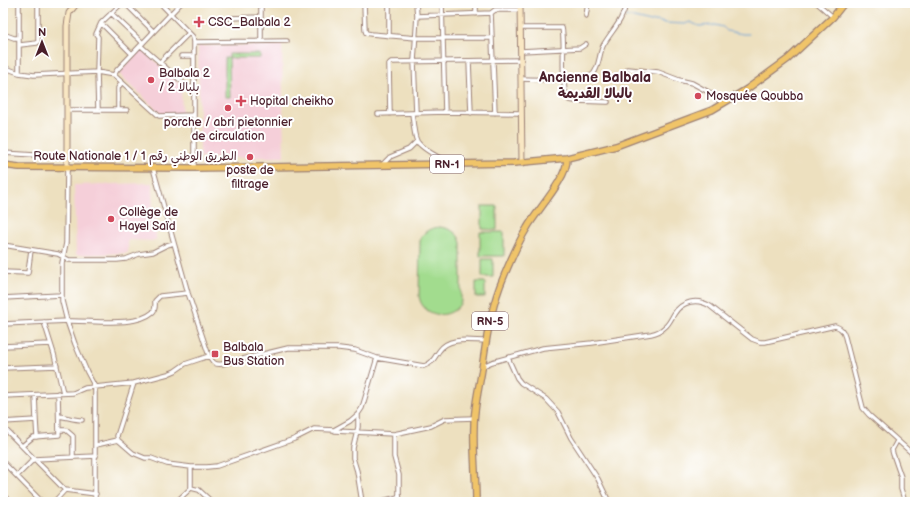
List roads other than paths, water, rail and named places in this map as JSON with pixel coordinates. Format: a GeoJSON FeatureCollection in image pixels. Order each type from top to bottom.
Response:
{"type":"FeatureCollection","features":[{"type":"Feature","properties":{"kind":"main road"},"geometry":{"type":"LineString","coordinates":[[67,168],[67,26],[69,14],[77,3]]}},
{"type":"Feature","properties":{"kind":"main road"},"geometry":{"type":"LineString","coordinates":[[520,3],[522,163]]}},
{"type":"Feature","properties":{"kind":"main road","name":"Route Nationale 1 / الطريق الوطني رقم 1"},"geometry":{"type":"LineString","coordinates":[[3,165],[19,167],[67,168],[194,168],[522,163],[567,158],[616,146],[712,110],[723,104],[747,89],[788,59],[833,17],[844,3]]}},
{"type":"Feature","properties":{"kind":"main road","name":"RN-5"},"geometry":{"type":"LineString","coordinates":[[476,502],[474,418],[486,341],[496,298],[513,255],[531,220],[550,194],[564,171],[567,165],[567,158]]}},
{"type":"Feature","properties":{"kind":"street"},"geometry":{"type":"LineString","coordinates":[[19,3],[19,72]]}},
{"type":"Feature","properties":{"kind":"street"},"geometry":{"type":"LineString","coordinates":[[20,45],[35,44],[38,42],[38,3]]}},
{"type":"Feature","properties":{"kind":"street"},"geometry":{"type":"LineString","coordinates":[[160,3],[193,37],[194,168]]}},
{"type":"Feature","properties":{"kind":"street"},"geometry":{"type":"LineString","coordinates":[[114,75],[153,31],[181,3]]}},
{"type":"Feature","properties":{"kind":"street"},"geometry":{"type":"LineString","coordinates":[[261,3],[261,41]]}},
{"type":"Feature","properties":{"kind":"street"},"geometry":{"type":"LineString","coordinates":[[364,3],[366,33],[416,38],[491,38]]}},
{"type":"Feature","properties":{"kind":"street"},"geometry":{"type":"LineString","coordinates":[[389,3],[389,36]]}},
{"type":"Feature","properties":{"kind":"street"},"geometry":{"type":"LineString","coordinates":[[416,3],[417,16],[414,61],[414,113],[416,141],[449,164]]}},
{"type":"Feature","properties":{"kind":"street"},"geometry":{"type":"LineString","coordinates":[[442,3],[445,112]]}},
{"type":"Feature","properties":{"kind":"street"},"geometry":{"type":"LineString","coordinates":[[476,3],[476,14]]}},
{"type":"Feature","properties":{"kind":"street"},"geometry":{"type":"LineString","coordinates":[[586,16],[588,3]]}},
{"type":"Feature","properties":{"kind":"street"},"geometry":{"type":"LineString","coordinates":[[521,79],[585,78],[593,75],[604,44],[620,22],[626,3]]}},
{"type":"Feature","properties":{"kind":"street"},"geometry":{"type":"LineString","coordinates":[[817,3],[833,17]]}},
{"type":"Feature","properties":{"kind":"street"},"geometry":{"type":"LineString","coordinates":[[98,110],[98,37],[96,34],[101,23],[122,4],[128,5],[153,31]]}},
{"type":"Feature","properties":{"kind":"street"},"geometry":{"type":"LineString","coordinates":[[417,16],[491,13],[495,10],[520,10]]}},
{"type":"Feature","properties":{"kind":"street"},"geometry":{"type":"LineString","coordinates":[[111,13],[159,63],[188,87],[193,87]]}},
{"type":"Feature","properties":{"kind":"street"},"geometry":{"type":"LineString","coordinates":[[491,13],[495,113]]}},
{"type":"Feature","properties":{"kind":"street"},"geometry":{"type":"LineString","coordinates":[[230,18],[260,18]]}},
{"type":"Feature","properties":{"kind":"street"},"geometry":{"type":"LineString","coordinates":[[101,23],[132,54]]}},
{"type":"Feature","properties":{"kind":"street"},"geometry":{"type":"LineString","coordinates":[[520,28],[562,28],[566,97],[569,100],[574,101],[608,102]]}},
{"type":"Feature","properties":{"kind":"street"},"geometry":{"type":"LineString","coordinates":[[159,63],[189,33]]}},
{"type":"Feature","properties":{"kind":"street"},"geometry":{"type":"LineString","coordinates":[[3,34],[14,38],[19,38]]}},
{"type":"Feature","properties":{"kind":"street"},"geometry":{"type":"LineString","coordinates":[[194,42],[287,40]]}},
{"type":"Feature","properties":{"kind":"street"},"geometry":{"type":"LineString","coordinates":[[521,51],[580,48],[586,44]]}},
{"type":"Feature","properties":{"kind":"street"},"geometry":{"type":"LineString","coordinates":[[181,56],[194,56]]}},
{"type":"Feature","properties":{"kind":"street"},"geometry":{"type":"LineString","coordinates":[[390,114],[389,64],[391,62],[521,60]]}},
{"type":"Feature","properties":{"kind":"street"},"geometry":{"type":"LineString","coordinates":[[469,61],[471,113]]}},
{"type":"Feature","properties":{"kind":"street"},"geometry":{"type":"LineString","coordinates":[[3,67],[34,75],[97,72],[114,75],[159,116],[193,115]]}},
{"type":"Feature","properties":{"kind":"street"},"geometry":{"type":"LineString","coordinates":[[628,69],[658,72],[678,80],[692,83],[714,95],[723,104]]}},
{"type":"Feature","properties":{"kind":"street"},"geometry":{"type":"LineString","coordinates":[[118,109],[118,88],[122,82]]}},
{"type":"Feature","properties":{"kind":"street"},"geometry":{"type":"LineString","coordinates":[[66,110],[127,110]]}},
{"type":"Feature","properties":{"kind":"street"},"geometry":{"type":"LineString","coordinates":[[378,114],[445,112],[521,113]]}},
{"type":"Feature","properties":{"kind":"street"},"geometry":{"type":"LineString","coordinates":[[382,165],[390,157],[409,149],[416,141]]}},
{"type":"Feature","properties":{"kind":"street"},"geometry":{"type":"LineString","coordinates":[[3,153],[67,157]]}},
{"type":"Feature","properties":{"kind":"street"},"geometry":{"type":"LineString","coordinates":[[67,168],[66,244],[63,257],[61,295],[67,321],[87,372],[95,387],[95,502]]}},
{"type":"Feature","properties":{"kind":"street"},"geometry":{"type":"LineString","coordinates":[[153,168],[188,293],[212,362],[222,364],[288,348],[339,348],[355,350],[377,358],[424,366],[430,364],[442,347],[448,343],[465,340],[486,341]]}},
{"type":"Feature","properties":{"kind":"street"},"geometry":{"type":"LineString","coordinates":[[3,245],[58,254],[69,260],[122,259],[153,252],[174,243]]}},
{"type":"Feature","properties":{"kind":"street"},"geometry":{"type":"LineString","coordinates":[[3,272],[28,273],[32,250]]}},
{"type":"Feature","properties":{"kind":"street"},"geometry":{"type":"LineString","coordinates":[[3,324],[67,321],[129,321],[143,318],[152,313],[155,308],[155,301],[160,296],[188,293]]}},
{"type":"Feature","properties":{"kind":"street"},"geometry":{"type":"LineString","coordinates":[[3,298],[61,295]]}},
{"type":"Feature","properties":{"kind":"street"},"geometry":{"type":"LineString","coordinates":[[482,366],[543,348],[592,343],[651,334],[666,327],[674,313],[685,304],[696,301],[703,302],[710,306],[752,339],[760,342],[790,337],[835,326],[840,327],[843,330],[863,408],[915,456]]}},
{"type":"Feature","properties":{"kind":"street"},"geometry":{"type":"LineString","coordinates":[[44,322],[63,393]]}},
{"type":"Feature","properties":{"kind":"street"},"geometry":{"type":"LineString","coordinates":[[3,346],[50,344]]}},
{"type":"Feature","properties":{"kind":"street"},"geometry":{"type":"LineString","coordinates":[[3,396],[73,393],[85,388],[134,383],[168,374],[185,364],[209,356]]}},
{"type":"Feature","properties":{"kind":"street"},"geometry":{"type":"LineString","coordinates":[[334,430],[340,428],[358,414],[364,403],[377,358]]}},
{"type":"Feature","properties":{"kind":"street"},"geometry":{"type":"LineString","coordinates":[[508,358],[517,378],[521,383],[546,399],[558,412],[571,438],[598,479],[609,502]]}},
{"type":"Feature","properties":{"kind":"street"},"geometry":{"type":"LineString","coordinates":[[3,368],[57,366]]}},
{"type":"Feature","properties":{"kind":"street"},"geometry":{"type":"LineString","coordinates":[[134,383],[117,436],[118,440],[133,453],[139,456],[151,458],[167,464],[191,467],[217,466],[294,440],[314,429],[394,434],[431,426],[445,419],[474,418]]}},
{"type":"Feature","properties":{"kind":"street"},"geometry":{"type":"LineString","coordinates":[[22,446],[33,437],[59,435],[58,394]]}},
{"type":"Feature","properties":{"kind":"street"},"geometry":{"type":"LineString","coordinates":[[35,395],[37,437]]}},
{"type":"Feature","properties":{"kind":"street"},"geometry":{"type":"LineString","coordinates":[[358,414],[353,458],[357,470],[362,502]]}},
{"type":"Feature","properties":{"kind":"street"},"geometry":{"type":"LineString","coordinates":[[59,416],[70,417],[74,420],[82,420]]}},
{"type":"Feature","properties":{"kind":"street"},"geometry":{"type":"LineString","coordinates":[[3,422],[36,420]]}},
{"type":"Feature","properties":{"kind":"street"},"geometry":{"type":"LineString","coordinates":[[3,427],[65,490],[96,494]]}},
{"type":"Feature","properties":{"kind":"street"},"geometry":{"type":"LineString","coordinates":[[59,430],[66,430],[72,436],[74,457]]}},
{"type":"Feature","properties":{"kind":"street"},"geometry":{"type":"LineString","coordinates":[[394,434],[394,457],[399,475],[400,502]]}},
{"type":"Feature","properties":{"kind":"street"},"geometry":{"type":"LineString","coordinates":[[96,445],[118,440]]}},
{"type":"Feature","properties":{"kind":"street"},"geometry":{"type":"LineString","coordinates":[[897,441],[892,450],[901,477],[901,489],[905,502]]}},
{"type":"Feature","properties":{"kind":"street"},"geometry":{"type":"LineString","coordinates":[[17,476],[34,459],[96,456]]}},
{"type":"Feature","properties":{"kind":"street"},"geometry":{"type":"LineString","coordinates":[[3,462],[42,502]]}},
{"type":"Feature","properties":{"kind":"street"},"geometry":{"type":"LineString","coordinates":[[176,502],[191,488],[191,467]]}},
{"type":"Feature","properties":{"kind":"street"},"geometry":{"type":"LineString","coordinates":[[191,488],[199,490],[212,502]]}},
{"type":"Feature","properties":{"kind":"street"},"geometry":{"type":"LineString","coordinates":[[54,502],[65,490]]}},
{"type":"Feature","properties":{"kind":"street"},"geometry":{"type":"LineString","coordinates":[[378,502],[398,497],[399,494]]}},
{"type":"Feature","properties":{"kind":"street"},"geometry":{"type":"LineString","coordinates":[[3,495],[10,502]]}},
{"type":"Feature","properties":{"kind":"waterway"},"geometry":{"type":"LineString","coordinates":[[625,16],[651,22],[656,21],[685,24],[690,22],[699,26],[715,25],[723,27],[727,31],[749,34]]}},
{"type":"Feature","properties":{"kind":"place","name":"CSC_Balbala 2"},"geometry":{"type":"Point","coordinates":[199,22]}},
{"type":"Feature","properties":{"kind":"place","name":"Balbala 2 / بلبالا 2"},"geometry":{"type":"Point","coordinates":[151,80]}},
{"type":"Feature","properties":{"kind":"place","name":"Mosquée Qoubba"},"geometry":{"type":"Point","coordinates":[698,96]}},
{"type":"Feature","properties":{"kind":"place","name":"Hopital cheikho"},"geometry":{"type":"Point","coordinates":[241,101]}},
{"type":"Feature","properties":{"kind":"place","name":"porche / abri pietonnier de circulation"},"geometry":{"type":"Point","coordinates":[228,108]}},
{"type":"Feature","properties":{"kind":"place","name":"poste de filtrage"},"geometry":{"type":"Point","coordinates":[250,157]}},
{"type":"Feature","properties":{"kind":"place","name":"Collège de Hayel Saïd"},"geometry":{"type":"Point","coordinates":[111,219]}},
{"type":"Feature","properties":{"kind":"place","name":"Balbala Bus Station"},"geometry":{"type":"Point","coordinates":[215,354]}},
{"type":"Feature","properties":{"kind":"district","name":"Ancienne Balbala بالبالا القديمة"},"geometry":{"type":"Point","coordinates":[595,86]}}]}
